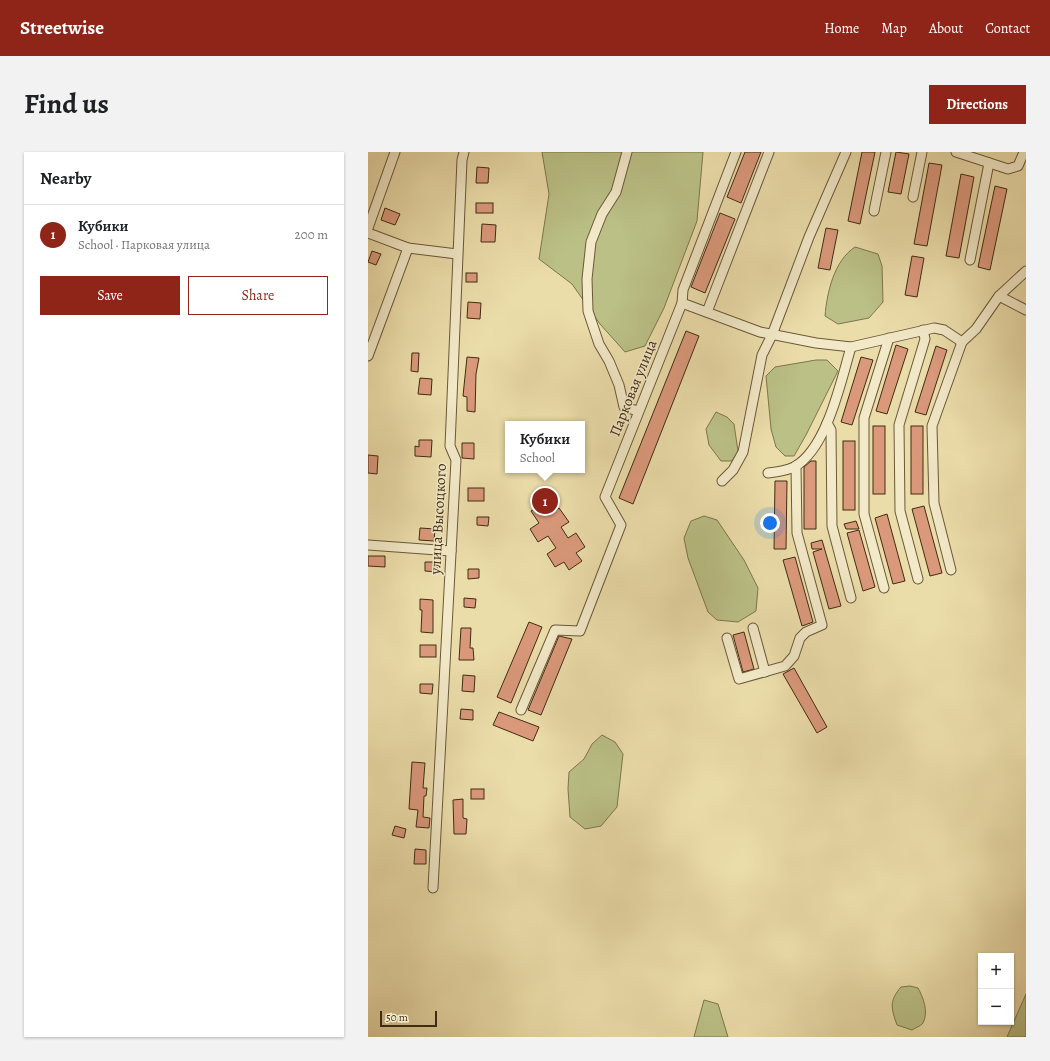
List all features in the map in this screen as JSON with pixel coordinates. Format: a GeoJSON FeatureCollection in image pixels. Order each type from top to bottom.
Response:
{"type":"FeatureCollection","features":[{"type":"Feature","properties":{"kind":"street"},"geometry":{"type":"LineString","coordinates":[[368,228],[395,152]]}},
{"type":"Feature","properties":{"kind":"street","name":"улица Высоцкого"},"geometry":{"type":"LineString","coordinates":[[433,888],[456,460],[450,446],[462,160],[464,152]]}},
{"type":"Feature","properties":{"kind":"street"},"geometry":{"type":"LineString","coordinates":[[627,152],[616,192],[602,214],[591,242],[587,279],[588,311],[599,344],[609,361],[619,385],[624,407],[638,411]]}},
{"type":"Feature","properties":{"kind":"street","name":"Парковая улица"},"geometry":{"type":"LineString","coordinates":[[521,710],[555,630],[580,631],[621,525],[605,497],[682,302],[683,290],[736,152]]}},
{"type":"Feature","properties":{"kind":"street"},"geometry":{"type":"LineString","coordinates":[[707,312],[769,152]]}},
{"type":"Feature","properties":{"kind":"street"},"geometry":{"type":"LineString","coordinates":[[722,481],[733,470],[743,452],[762,355],[772,335],[809,237],[846,152]]}},
{"type":"Feature","properties":{"kind":"street"},"geometry":{"type":"LineString","coordinates":[[874,211],[886,152]]}},
{"type":"Feature","properties":{"kind":"street"},"geometry":{"type":"LineString","coordinates":[[913,197],[922,152]]}},
{"type":"Feature","properties":{"kind":"street"},"geometry":{"type":"LineString","coordinates":[[956,152],[1008,169],[1013,169],[1021,162],[1024,152]]}},
{"type":"Feature","properties":{"kind":"street"},"geometry":{"type":"LineString","coordinates":[[970,260],[987,162],[987,152]]}},
{"type":"Feature","properties":{"kind":"street"},"geometry":{"type":"LineString","coordinates":[[368,233],[408,248],[458,254]]}},
{"type":"Feature","properties":{"kind":"street"},"geometry":{"type":"LineString","coordinates":[[368,356],[408,248]]}},
{"type":"Feature","properties":{"kind":"street"},"geometry":{"type":"LineString","coordinates":[[951,570],[934,504],[932,426],[962,342],[976,329],[999,296],[1026,271]]}},
{"type":"Feature","properties":{"kind":"street"},"geometry":{"type":"LineString","coordinates":[[999,296],[1026,310]]}},
{"type":"Feature","properties":{"kind":"street"},"geometry":{"type":"LineString","coordinates":[[682,302],[772,335],[816,343],[851,348],[934,328],[944,330],[962,342]]}},
{"type":"Feature","properties":{"kind":"street"},"geometry":{"type":"LineString","coordinates":[[918,579],[900,511],[899,426],[925,339],[923,330]]}},
{"type":"Feature","properties":{"kind":"street"},"geometry":{"type":"LineString","coordinates":[[884,588],[864,514],[864,418],[889,338]]}},
{"type":"Feature","properties":{"kind":"street"},"geometry":{"type":"LineString","coordinates":[[768,473],[784,472],[796,466],[818,442],[828,423],[851,348]]}},
{"type":"Feature","properties":{"kind":"street"},"geometry":{"type":"LineString","coordinates":[[828,423],[831,430],[832,526],[851,598]]}},
{"type":"Feature","properties":{"kind":"street"},"geometry":{"type":"LineString","coordinates":[[727,638],[739,679],[785,666],[794,656],[800,638],[806,632],[822,625],[797,533],[796,466]]}},
{"type":"Feature","properties":{"kind":"street"},"geometry":{"type":"LineString","coordinates":[[368,545],[450,551]]}},
{"type":"Feature","properties":{"kind":"street"},"geometry":{"type":"LineString","coordinates":[[753,628],[765,672]]}},
{"type":"Feature","properties":{"kind":"green space"},"geometry":{"type":"Polygon","coordinates":[[[542,152],[703,152],[697,221],[664,308],[645,346],[625,352],[600,324],[572,284],[539,259],[549,194],[542,152]]]}},
{"type":"Feature","properties":{"kind":"green space"},"geometry":{"type":"Polygon","coordinates":[[[855,247],[878,254],[882,266],[883,302],[869,318],[838,324],[825,316],[830,287],[842,260],[855,247]]]}},
{"type":"Feature","properties":{"kind":"green space"},"geometry":{"type":"Polygon","coordinates":[[[816,360],[827,360],[838,371],[794,456],[785,456],[776,447],[771,429],[766,376],[775,367],[816,360]]]}},
{"type":"Feature","properties":{"kind":"green space"},"geometry":{"type":"Polygon","coordinates":[[[716,412],[727,417],[734,424],[738,451],[732,461],[721,461],[709,445],[706,429],[716,412]]]}},
{"type":"Feature","properties":{"kind":"green space"},"geometry":{"type":"Polygon","coordinates":[[[704,516],[717,520],[744,560],[758,588],[756,611],[738,622],[717,620],[708,612],[688,558],[684,538],[691,521],[704,516]]]}},
{"type":"Feature","properties":{"kind":"green space"},"geometry":{"type":"Polygon","coordinates":[[[602,735],[615,742],[623,754],[617,807],[601,826],[585,829],[570,817],[568,789],[569,772],[584,759],[592,744],[602,735]]]}},
{"type":"Feature","properties":{"kind":"green space"},"geometry":{"type":"Polygon","coordinates":[[[910,986],[918,988],[925,1009],[925,1019],[923,1023],[912,1030],[897,1025],[892,1009],[894,996],[897,992],[901,987],[910,986]]]}},
{"type":"Feature","properties":{"kind":"green space"},"geometry":{"type":"Polygon","coordinates":[[[1026,994],[1026,1037],[1007,1037],[1012,1025],[1014,1025],[1014,1021],[1026,994]]]}},
{"type":"Feature","properties":{"kind":"green space"},"geometry":{"type":"Polygon","coordinates":[[[704,1000],[718,1004],[728,1037],[694,1037],[704,1000]]]}},
{"type":"Feature","properties":{"kind":"building"},"geometry":{"type":"Polygon","coordinates":[[[745,152],[761,152],[741,203],[727,197],[745,152]]]}},
{"type":"Feature","properties":{"kind":"building"},"geometry":{"type":"Polygon","coordinates":[[[862,152],[875,152],[860,224],[848,221],[862,152]]]}},
{"type":"Feature","properties":{"kind":"building"},"geometry":{"type":"Polygon","coordinates":[[[896,152],[909,154],[901,194],[888,192],[896,152]]]}},
{"type":"Feature","properties":{"kind":"building"},"geometry":{"type":"Polygon","coordinates":[[[929,163],[942,165],[927,246],[914,244],[929,163]]]}},
{"type":"Feature","properties":{"kind":"building"},"geometry":{"type":"Polygon","coordinates":[[[477,167],[489,168],[488,183],[476,183],[477,167]]]}},
{"type":"Feature","properties":{"kind":"building"},"geometry":{"type":"Polygon","coordinates":[[[961,174],[974,177],[959,258],[946,256],[961,174]]]}},
{"type":"Feature","properties":{"kind":"building"},"geometry":{"type":"Polygon","coordinates":[[[995,186],[1007,189],[990,270],[978,267],[995,186]]]}},
{"type":"Feature","properties":{"kind":"building"},"geometry":{"type":"Polygon","coordinates":[[[476,203],[493,203],[493,213],[476,213],[476,203]]]}},
{"type":"Feature","properties":{"kind":"building"},"geometry":{"type":"Polygon","coordinates":[[[385,208],[400,214],[395,225],[381,220],[385,208]]]}},
{"type":"Feature","properties":{"kind":"building"},"geometry":{"type":"Polygon","coordinates":[[[720,213],[735,219],[705,293],[691,287],[720,213]]]}},
{"type":"Feature","properties":{"kind":"building"},"geometry":{"type":"Polygon","coordinates":[[[482,224],[496,225],[495,242],[481,242],[482,224]]]}},
{"type":"Feature","properties":{"kind":"building"},"geometry":{"type":"Polygon","coordinates":[[[826,228],[838,230],[830,270],[818,268],[826,228]]]}},
{"type":"Feature","properties":{"kind":"building"},"geometry":{"type":"Polygon","coordinates":[[[372,251],[381,254],[376,265],[368,262],[372,251]]]}},
{"type":"Feature","properties":{"kind":"building"},"geometry":{"type":"Polygon","coordinates":[[[912,256],[924,258],[917,297],[905,295],[912,256]]]}},
{"type":"Feature","properties":{"kind":"building"},"geometry":{"type":"Polygon","coordinates":[[[466,273],[477,273],[477,282],[466,282],[466,273]]]}},
{"type":"Feature","properties":{"kind":"building"},"geometry":{"type":"Polygon","coordinates":[[[468,302],[481,303],[480,319],[467,318],[468,302]]]}},
{"type":"Feature","properties":{"kind":"building"},"geometry":{"type":"Polygon","coordinates":[[[686,331],[699,336],[633,504],[619,498],[686,331]]]}},
{"type":"Feature","properties":{"kind":"building"},"geometry":{"type":"Polygon","coordinates":[[[896,345],[908,349],[887,414],[876,411],[896,345]]]}},
{"type":"Feature","properties":{"kind":"building"},"geometry":{"type":"Polygon","coordinates":[[[936,346],[947,350],[926,415],[915,412],[936,346]]]}},
{"type":"Feature","properties":{"kind":"building"},"geometry":{"type":"Polygon","coordinates":[[[412,353],[419,353],[418,372],[411,371],[412,353]]]}},
{"type":"Feature","properties":{"kind":"building"},"geometry":{"type":"Polygon","coordinates":[[[467,357],[479,358],[476,374],[475,412],[467,411],[467,397],[463,396],[467,357]]]}},
{"type":"Feature","properties":{"kind":"building"},"geometry":{"type":"Polygon","coordinates":[[[861,357],[873,360],[852,425],[841,422],[861,357]]]}},
{"type":"Feature","properties":{"kind":"building"},"geometry":{"type":"Polygon","coordinates":[[[420,378],[432,379],[431,395],[418,394],[420,378]]]}},
{"type":"Feature","properties":{"kind":"building"},"geometry":{"type":"Polygon","coordinates":[[[873,426],[885,426],[885,494],[873,494],[873,426]]]}},
{"type":"Feature","properties":{"kind":"building"},"geometry":{"type":"Polygon","coordinates":[[[911,426],[923,426],[923,494],[911,494],[911,426]]]}},
{"type":"Feature","properties":{"kind":"building"},"geometry":{"type":"Polygon","coordinates":[[[419,440],[432,440],[431,457],[415,456],[415,446],[419,447],[419,440]]]}},
{"type":"Feature","properties":{"kind":"building"},"geometry":{"type":"Polygon","coordinates":[[[843,441],[855,441],[855,510],[843,510],[843,441]]]}},
{"type":"Feature","properties":{"kind":"building"},"geometry":{"type":"Polygon","coordinates":[[[462,443],[474,443],[474,459],[462,458],[462,443]]]}},
{"type":"Feature","properties":{"kind":"building"},"geometry":{"type":"Polygon","coordinates":[[[368,455],[378,456],[377,474],[368,473],[368,455]]]}},
{"type":"Feature","properties":{"kind":"building"},"geometry":{"type":"Polygon","coordinates":[[[811,461],[816,461],[816,529],[804,529],[804,467],[811,461]]]}},
{"type":"Feature","properties":{"kind":"building"},"geometry":{"type":"Polygon","coordinates":[[[775,481],[787,481],[786,549],[774,549],[775,481]]]}},
{"type":"Feature","properties":{"kind":"building"},"geometry":{"type":"Polygon","coordinates":[[[468,488],[484,488],[484,501],[468,501],[468,488]]]}},
{"type":"Feature","properties":{"kind":"building"},"geometry":{"type":"Polygon","coordinates":[[[543,504],[550,514],[559,508],[569,522],[561,527],[568,538],[576,533],[585,547],[576,553],[582,561],[569,570],[564,562],[555,567],[547,554],[556,548],[548,536],[538,542],[530,529],[539,523],[531,511],[543,504]]]}},
{"type":"Feature","properties":{"kind":"building"},"geometry":{"type":"Polygon","coordinates":[[[924,506],[942,573],[930,576],[912,509],[924,506]]]}},
{"type":"Feature","properties":{"kind":"building"},"geometry":{"type":"Polygon","coordinates":[[[887,514],[905,581],[893,584],[875,518],[887,514]]]}},
{"type":"Feature","properties":{"kind":"building"},"geometry":{"type":"Polygon","coordinates":[[[477,517],[489,517],[488,526],[477,525],[477,517]]]}},
{"type":"Feature","properties":{"kind":"building"},"geometry":{"type":"Polygon","coordinates":[[[856,521],[859,529],[846,529],[844,524],[856,521]]]}},
{"type":"Feature","properties":{"kind":"building"},"geometry":{"type":"Polygon","coordinates":[[[420,528],[435,529],[434,541],[419,540],[420,528]]]}},
{"type":"Feature","properties":{"kind":"building"},"geometry":{"type":"Polygon","coordinates":[[[859,530],[875,587],[863,591],[847,533],[859,530]]]}},
{"type":"Feature","properties":{"kind":"building"},"geometry":{"type":"Polygon","coordinates":[[[822,540],[841,606],[829,609],[813,552],[822,549],[812,549],[811,543],[822,540]]]}},
{"type":"Feature","properties":{"kind":"building"},"geometry":{"type":"Polygon","coordinates":[[[368,556],[385,556],[385,567],[368,566],[368,556]]]}},
{"type":"Feature","properties":{"kind":"building"},"geometry":{"type":"Polygon","coordinates":[[[795,557],[813,622],[802,626],[783,560],[795,557]]]}},
{"type":"Feature","properties":{"kind":"building"},"geometry":{"type":"Polygon","coordinates":[[[425,562],[438,562],[437,572],[425,571],[425,562]]]}},
{"type":"Feature","properties":{"kind":"building"},"geometry":{"type":"Polygon","coordinates":[[[468,569],[479,569],[479,578],[468,579],[468,569]]]}},
{"type":"Feature","properties":{"kind":"building"},"geometry":{"type":"Polygon","coordinates":[[[464,598],[476,599],[475,608],[464,607],[464,598]]]}},
{"type":"Feature","properties":{"kind":"building"},"geometry":{"type":"Polygon","coordinates":[[[420,599],[433,600],[433,633],[421,632],[422,610],[420,610],[420,599]]]}},
{"type":"Feature","properties":{"kind":"building"},"geometry":{"type":"Polygon","coordinates":[[[529,622],[542,627],[511,703],[497,697],[529,622]]]}},
{"type":"Feature","properties":{"kind":"building"},"geometry":{"type":"Polygon","coordinates":[[[461,628],[471,628],[470,648],[473,648],[474,660],[459,660],[461,628]]]}},
{"type":"Feature","properties":{"kind":"building"},"geometry":{"type":"Polygon","coordinates":[[[744,632],[754,669],[743,672],[733,635],[744,632]]]}},
{"type":"Feature","properties":{"kind":"building"},"geometry":{"type":"Polygon","coordinates":[[[559,636],[572,639],[541,715],[528,710],[559,636]]]}},
{"type":"Feature","properties":{"kind":"building"},"geometry":{"type":"Polygon","coordinates":[[[420,645],[436,645],[436,657],[420,657],[420,645]]]}},
{"type":"Feature","properties":{"kind":"building"},"geometry":{"type":"Polygon","coordinates":[[[794,668],[827,727],[817,733],[783,674],[794,668]]]}},
{"type":"Feature","properties":{"kind":"building"},"geometry":{"type":"Polygon","coordinates":[[[463,675],[475,676],[474,692],[462,691],[463,675]]]}},
{"type":"Feature","properties":{"kind":"building"},"geometry":{"type":"Polygon","coordinates":[[[420,684],[433,684],[432,694],[420,693],[420,684]]]}},
{"type":"Feature","properties":{"kind":"building"},"geometry":{"type":"Polygon","coordinates":[[[461,709],[473,710],[473,720],[460,719],[461,709]]]}},
{"type":"Feature","properties":{"kind":"building"},"geometry":{"type":"Polygon","coordinates":[[[499,712],[539,727],[533,741],[493,725],[499,712]]]}},
{"type":"Feature","properties":{"kind":"building"},"geometry":{"type":"Polygon","coordinates":[[[412,762],[425,763],[423,788],[427,788],[426,796],[424,796],[423,817],[430,818],[429,828],[416,827],[418,810],[409,809],[412,762]]]}},
{"type":"Feature","properties":{"kind":"building"},"geometry":{"type":"Polygon","coordinates":[[[471,789],[484,789],[484,799],[471,799],[471,789]]]}},
{"type":"Feature","properties":{"kind":"building"},"geometry":{"type":"Polygon","coordinates":[[[463,799],[463,818],[467,819],[466,834],[454,834],[453,800],[463,799]]]}},
{"type":"Feature","properties":{"kind":"building"},"geometry":{"type":"Polygon","coordinates":[[[395,826],[406,829],[404,838],[392,835],[395,826]]]}},
{"type":"Feature","properties":{"kind":"building"},"geometry":{"type":"Polygon","coordinates":[[[415,849],[426,850],[426,864],[414,864],[415,849]]]}},
{"type":"Feature","properties":{"kind":"place","name":"Кубики"},"geometry":{"type":"Point","coordinates":[545,501]}}]}
